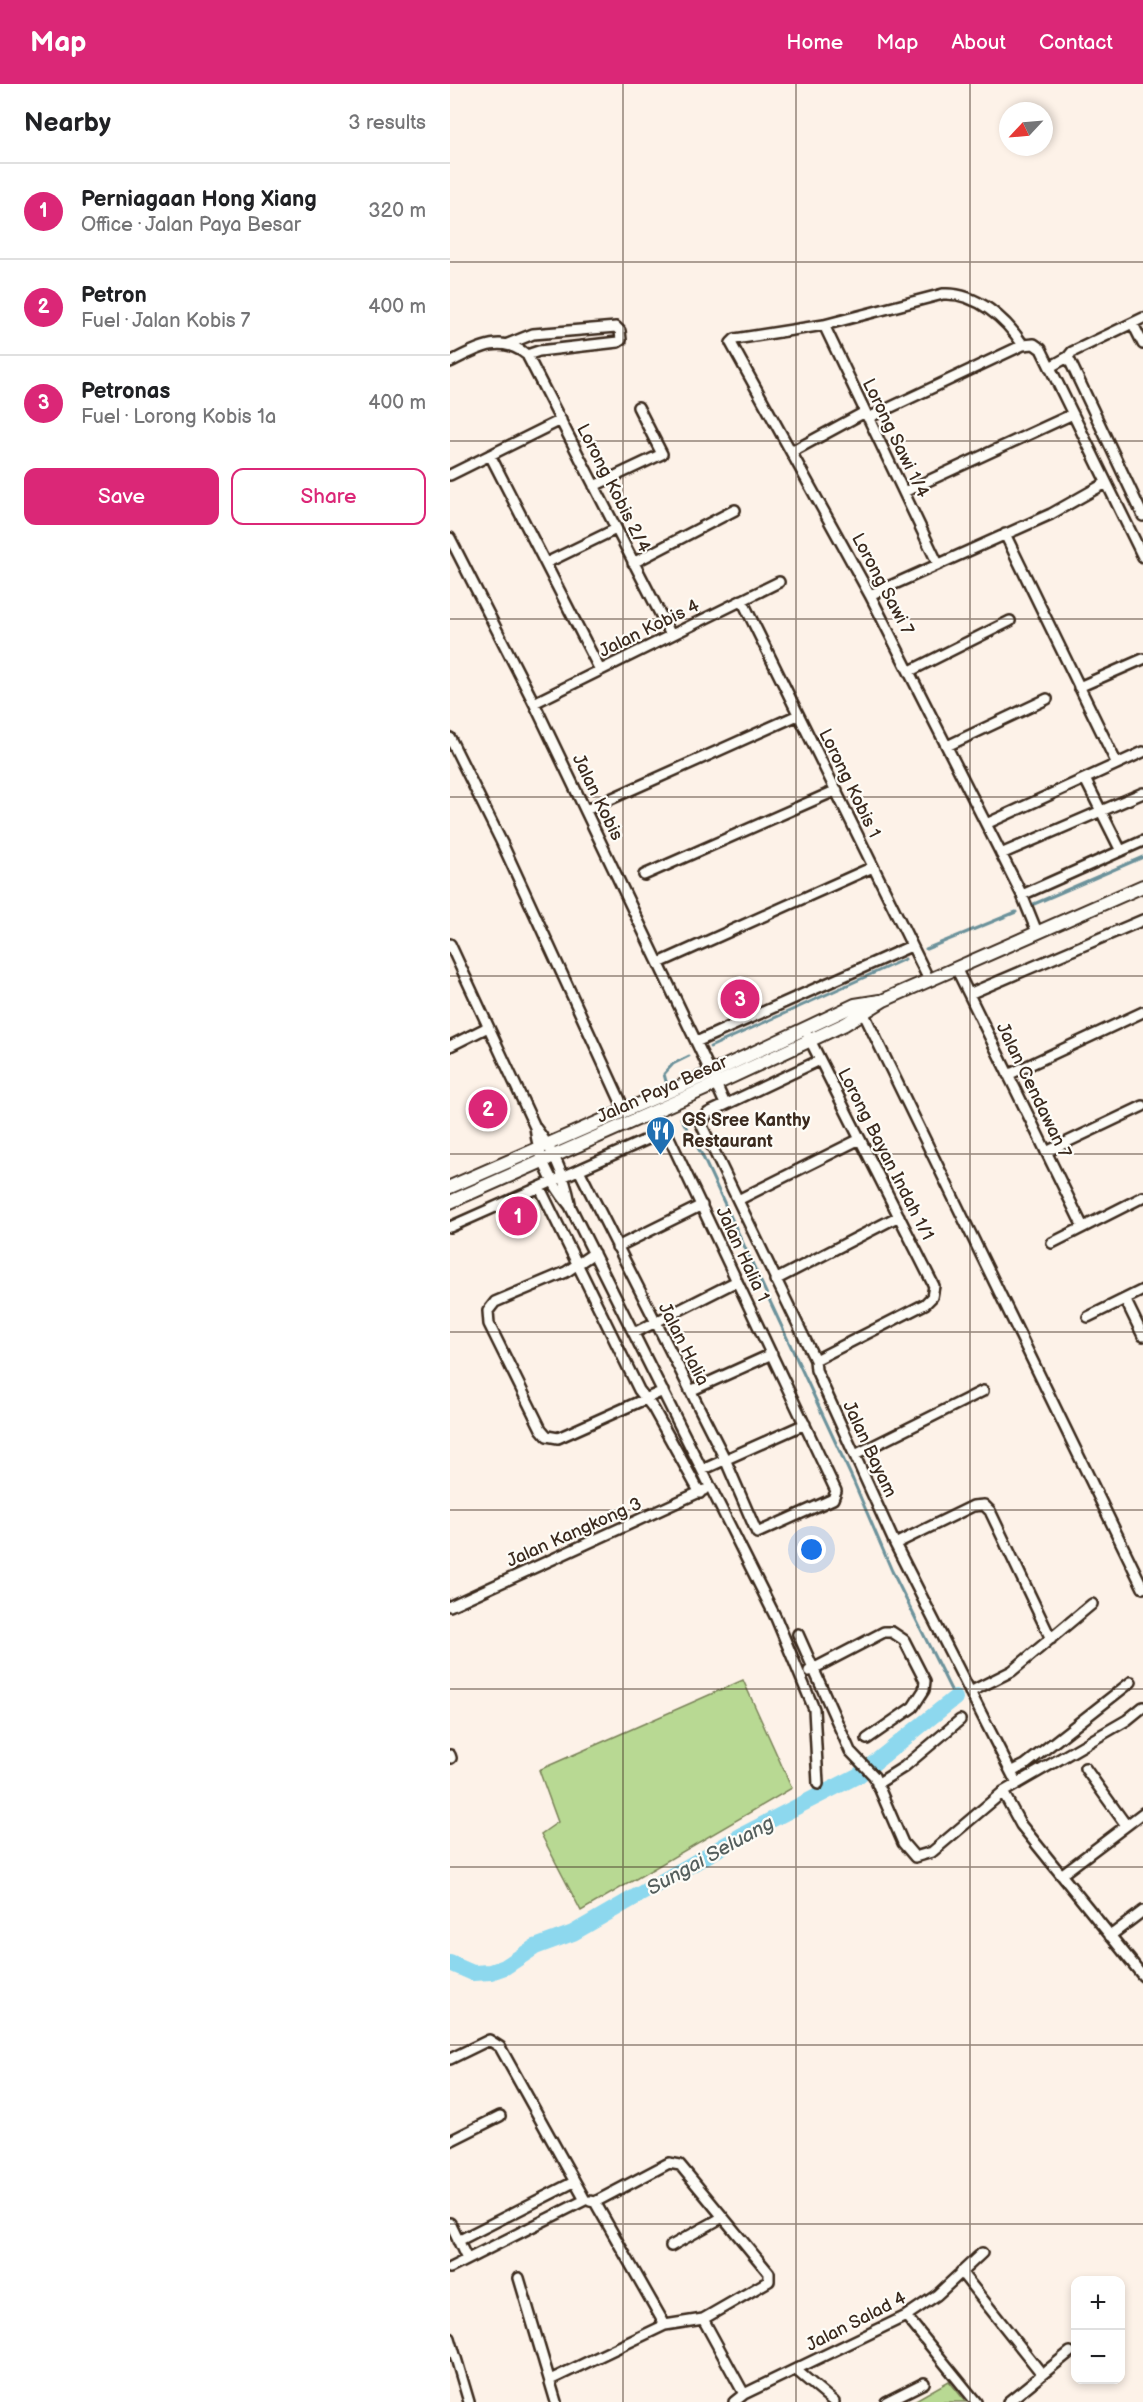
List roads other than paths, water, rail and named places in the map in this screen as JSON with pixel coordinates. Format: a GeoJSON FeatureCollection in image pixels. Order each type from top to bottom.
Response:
{"type":"FeatureCollection","features":[{"type":"Feature","properties":{"kind":"street"},"geometry":{"type":"LineString","coordinates":[[824,325],[943,294],[958,293],[1001,318],[1023,345]]}},
{"type":"Feature","properties":{"kind":"street"},"geometry":{"type":"LineString","coordinates":[[1050,367],[1068,357],[1072,352],[1143,318]]}},
{"type":"Feature","properties":{"kind":"street"},"geometry":{"type":"LineString","coordinates":[[1133,324],[1143,344]]}},
{"type":"Feature","properties":{"kind":"street","name":"Lorong Sawi 1/4"},"geometry":{"type":"LineString","coordinates":[[824,325],[938,564]]}},
{"type":"Feature","properties":{"kind":"street","name":"Lorong Sawi 7"},"geometry":{"type":"LineString","coordinates":[[824,325],[735,339],[731,343],[793,451],[910,671],[1022,895],[1037,932]]}},
{"type":"Feature","properties":{"kind":"street"},"geometry":{"type":"LineString","coordinates":[[450,362],[484,345],[508,344],[533,334],[616,327],[620,331],[621,340],[539,351],[527,355],[508,344]]}},
{"type":"Feature","properties":{"kind":"street"},"geometry":{"type":"LineString","coordinates":[[793,451],[1023,345],[1034,344],[1041,349],[1143,557]]}},
{"type":"Feature","properties":{"kind":"street","name":"Lorong Kobis 2/4"},"geometry":{"type":"LineString","coordinates":[[527,355],[671,636]]}},
{"type":"Feature","properties":{"kind":"street"},"geometry":{"type":"LineString","coordinates":[[1068,357],[1143,516]]}},
{"type":"Feature","properties":{"kind":"street"},"geometry":{"type":"LineString","coordinates":[[594,486],[662,454],[638,407]]}},
{"type":"Feature","properties":{"kind":"street"},"geometry":{"type":"LineString","coordinates":[[904,492],[1073,414]]}},
{"type":"Feature","properties":{"kind":"street"},"geometry":{"type":"LineString","coordinates":[[450,475],[561,420]]}},
{"type":"Feature","properties":{"kind":"street"},"geometry":{"type":"LineString","coordinates":[[490,455],[600,670]]}},
{"type":"Feature","properties":{"kind":"street"},"geometry":{"type":"LineString","coordinates":[[870,595],[1051,514],[1106,483]]}},
{"type":"Feature","properties":{"kind":"street"},"geometry":{"type":"LineString","coordinates":[[633,563],[735,510]]}},
{"type":"Feature","properties":{"kind":"street"},"geometry":{"type":"LineString","coordinates":[[546,564],[616,529]]}},
{"type":"Feature","properties":{"kind":"street"},"geometry":{"type":"LineString","coordinates":[[1005,534],[1117,764]]}},
{"type":"Feature","properties":{"kind":"street","name":"Jalan Kobis"},"geometry":{"type":"LineString","coordinates":[[450,538],[586,810],[725,1104]]}},
{"type":"Feature","properties":{"kind":"street","name":"Jalan Kobis 4"},"geometry":{"type":"LineString","coordinates":[[534,703],[779,582]]}},
{"type":"Feature","properties":{"kind":"street","name":"Lorong Kobis 1"},"geometry":{"type":"LineString","coordinates":[[742,600],[929,980]]}},
{"type":"Feature","properties":{"kind":"street"},"geometry":{"type":"LineString","coordinates":[[910,671],[1010,621]]}},
{"type":"Feature","properties":{"kind":"street"},"geometry":{"type":"LineString","coordinates":[[1079,687],[1143,659]]}},
{"type":"Feature","properties":{"kind":"street"},"geometry":{"type":"LineString","coordinates":[[947,746],[1047,699]]}},
{"type":"Feature","properties":{"kind":"street"},"geometry":{"type":"LineString","coordinates":[[586,810],[798,715]]}},
{"type":"Feature","properties":{"kind":"street"},"geometry":{"type":"LineString","coordinates":[[450,738],[625,1111]]}},
{"type":"Feature","properties":{"kind":"street"},"geometry":{"type":"LineString","coordinates":[[986,824],[1143,752]]}},
{"type":"Feature","properties":{"kind":"street"},"geometry":{"type":"LineString","coordinates":[[1085,780],[1120,851]]}},
{"type":"Feature","properties":{"kind":"street"},"geometry":{"type":"LineString","coordinates":[[644,875],[837,790]]}},
{"type":"Feature","properties":{"kind":"street"},"geometry":{"type":"LineString","coordinates":[[1001,854],[1143,793]]}},
{"type":"Feature","properties":{"kind":"street"},"geometry":{"type":"LineString","coordinates":[[1022,895],[1143,841]]}},
{"type":"Feature","properties":{"kind":"street"},"geometry":{"type":"LineString","coordinates":[[659,963],[873,867]]}},
{"type":"Feature","properties":{"kind":"street","name":"Jalan Paya Besar"},"geometry":{"type":"LineString","coordinates":[[450,1187],[625,1111],[714,1079],[811,1040],[864,1014],[884,1000],[1143,886]]}},
{"type":"Feature","properties":{"kind":"street"},"geometry":{"type":"LineString","coordinates":[[969,994],[1143,920]]}},
{"type":"Feature","properties":{"kind":"street"},"geometry":{"type":"LineString","coordinates":[[450,944],[454,962],[528,1110],[548,1159],[553,1182],[570,1206],[594,1253],[801,1674],[814,1709],[818,1784]]}},
{"type":"Feature","properties":{"kind":"street"},"geometry":{"type":"LineString","coordinates":[[696,1042],[911,946]]}},
{"type":"Feature","properties":{"kind":"street","name":"Jalan Cendawan 7"},"geometry":{"type":"LineString","coordinates":[[956,968],[1083,1227]]}},
{"type":"Feature","properties":{"kind":"street","name":"Jalan Paya Besar"},"geometry":{"type":"LineString","coordinates":[[450,1202],[548,1159],[714,1079],[804,1027],[855,1005],[884,1000]]}},
{"type":"Feature","properties":{"kind":"street"},"geometry":{"type":"LineString","coordinates":[[1008,1075],[1143,1012]]}},
{"type":"Feature","properties":{"kind":"street"},"geometry":{"type":"LineString","coordinates":[[864,1014],[1143,1588]]}},
{"type":"Feature","properties":{"kind":"street"},"geometry":{"type":"LineString","coordinates":[[450,1046],[488,1027]]}},
{"type":"Feature","properties":{"kind":"street","name":"Lorong Bayan Indah 1/1"},"geometry":{"type":"LineString","coordinates":[[804,1027],[934,1286],[932,1297],[925,1304],[815,1360]]}},
{"type":"Feature","properties":{"kind":"street"},"geometry":{"type":"LineString","coordinates":[[725,1104],[820,1060]]}},
{"type":"Feature","properties":{"kind":"street","name":"Jalan Bayam"},"geometry":{"type":"LineString","coordinates":[[725,1104],[708,1113],[701,1124],[815,1360],[816,1370],[895,1544],[1017,1784]]}},
{"type":"Feature","properties":{"kind":"street"},"geometry":{"type":"LineString","coordinates":[[1046,1152],[1143,1106]]}},
{"type":"Feature","properties":{"kind":"street","name":"Jalan Halia 1"},"geometry":{"type":"LineString","coordinates":[[450,1227],[666,1131],[805,1424],[835,1496],[757,1533]]}},
{"type":"Feature","properties":{"kind":"street"},"geometry":{"type":"LineString","coordinates":[[738,1200],[860,1139]]}},
{"type":"Feature","properties":{"kind":"street"},"geometry":{"type":"LineString","coordinates":[[548,1159],[563,1177],[570,1206]]}},
{"type":"Feature","properties":{"kind":"street","name":"Jalan Halia"},"geometry":{"type":"LineString","coordinates":[[579,1170],[725,1459],[757,1533]]}},
{"type":"Feature","properties":{"kind":"street"},"geometry":{"type":"LineString","coordinates":[[540,1188],[645,1399],[653,1408],[700,1492]]}},
{"type":"Feature","properties":{"kind":"street"},"geometry":{"type":"LineString","coordinates":[[1052,1243],[1143,1197]]}},
{"type":"Feature","properties":{"kind":"street"},"geometry":{"type":"LineString","coordinates":[[617,1247],[702,1205]]}},
{"type":"Feature","properties":{"kind":"street"},"geometry":{"type":"LineString","coordinates":[[776,1280],[899,1216]]}},
{"type":"Feature","properties":{"kind":"street"},"geometry":{"type":"LineString","coordinates":[[594,1253],[566,1272],[495,1302],[488,1311],[489,1324],[540,1429],[547,1436],[558,1438],[663,1391]]}},
{"type":"Feature","properties":{"kind":"street"},"geometry":{"type":"LineString","coordinates":[[634,1333],[737,1281]]}},
{"type":"Feature","properties":{"kind":"street"},"geometry":{"type":"LineString","coordinates":[[1088,1317],[1143,1290]]}},
{"type":"Feature","properties":{"kind":"street"},"geometry":{"type":"LineString","coordinates":[[1125,1299],[1143,1336]]}},
{"type":"Feature","properties":{"kind":"street"},"geometry":{"type":"LineString","coordinates":[[690,1391],[772,1354]]}},
{"type":"Feature","properties":{"kind":"street"},"geometry":{"type":"LineString","coordinates":[[855,1455],[983,1391]]}},
{"type":"Feature","properties":{"kind":"street"},"geometry":{"type":"LineString","coordinates":[[702,1470],[805,1424]]}},
{"type":"Feature","properties":{"kind":"street","name":"Jalan Kangkong 3"},"geometry":{"type":"LineString","coordinates":[[450,1606],[711,1487]]}},
{"type":"Feature","properties":{"kind":"street"},"geometry":{"type":"LineString","coordinates":[[895,1544],[973,1506],[984,1505],[990,1511],[1051,1639]]}},
{"type":"Feature","properties":{"kind":"street"},"geometry":{"type":"LineString","coordinates":[[970,1692],[1012,1671],[1092,1604]]}},
{"type":"Feature","properties":{"kind":"street"},"geometry":{"type":"LineString","coordinates":[[801,1674],[884,1632],[892,1632],[904,1640],[925,1681],[924,1690],[914,1707],[867,1739]]}},
{"type":"Feature","properties":{"kind":"street"},"geometry":{"type":"LineString","coordinates":[[798,1634],[850,1751],[876,1780],[903,1843],[915,1857],[932,1852],[1003,1792],[1127,1720],[1143,1707]]}},
{"type":"Feature","properties":{"kind":"street"},"geometry":{"type":"LineString","coordinates":[[1011,1772],[1025,1765],[1131,1682]]}},
{"type":"Feature","properties":{"kind":"street"},"geometry":{"type":"LineString","coordinates":[[876,1780],[904,1767],[960,1720]]}},
{"type":"Feature","properties":{"kind":"street"},"geometry":{"type":"LineString","coordinates":[[1085,1768],[1126,1825]]}},
{"type":"Feature","properties":{"kind":"street"},"geometry":{"type":"LineString","coordinates":[[1003,1792],[1021,1825],[1143,1976]]}},
{"type":"Feature","properties":{"kind":"street"},"geometry":{"type":"LineString","coordinates":[[1061,1875],[1143,1813]]}},
{"type":"Feature","properties":{"kind":"street"},"geometry":{"type":"LineString","coordinates":[[1110,1936],[1143,1911]]}},
{"type":"Feature","properties":{"kind":"street"},"geometry":{"type":"LineString","coordinates":[[450,2059],[489,2040],[500,2047],[585,2200]]}},
{"type":"Feature","properties":{"kind":"street"},"geometry":{"type":"LineString","coordinates":[[450,2141],[500,2116]]}},
{"type":"Feature","properties":{"kind":"street"},"geometry":{"type":"LineString","coordinates":[[450,2268],[585,2200],[595,2202],[669,2163],[680,2165],[769,2273],[769,2281],[703,2319],[665,2325],[550,2380]]}},
{"type":"Feature","properties":{"kind":"street"},"geometry":{"type":"LineString","coordinates":[[458,2241],[574,2181]]}},
{"type":"Feature","properties":{"kind":"street"},"geometry":{"type":"LineString","coordinates":[[595,2202],[665,2325]]}},
{"type":"Feature","properties":{"kind":"street"},"geometry":{"type":"LineString","coordinates":[[671,2246],[723,2217]]}},
{"type":"Feature","properties":{"kind":"street"},"geometry":{"type":"LineString","coordinates":[[450,2223],[467,2259]]}},
{"type":"Feature","properties":{"kind":"street","name":"Jalan Salad 4"},"geometry":{"type":"LineString","coordinates":[[734,2402],[744,2394],[906,2316],[937,2295],[982,2253]]}},
{"type":"Feature","properties":{"kind":"street"},"geometry":{"type":"LineString","coordinates":[[961,2272],[1042,2374]]}},
{"type":"Feature","properties":{"kind":"street"},"geometry":{"type":"LineString","coordinates":[[519,2278],[555,2402]]}},
{"type":"Feature","properties":{"kind":"street"},"geometry":{"type":"LineString","coordinates":[[906,2316],[976,2402]]}},
{"type":"Feature","properties":{"kind":"street"},"geometry":{"type":"LineString","coordinates":[[703,2319],[744,2394]]}},
{"type":"Feature","properties":{"kind":"street"},"geometry":{"type":"LineString","coordinates":[[450,2338],[469,2402]]}},
{"type":"Feature","properties":{"kind":"street"},"geometry":{"type":"LineString","coordinates":[[1008,2402],[1070,2352]]}},
{"type":"Feature","properties":{"kind":"street"},"geometry":{"type":"LineString","coordinates":[[796,2370],[834,2402]]}},
{"type":"Feature","properties":{"kind":"street"},"geometry":{"type":"LineString","coordinates":[[886,2402],[924,2383]]}},
{"type":"Feature","properties":{"kind":"waterway"},"geometry":{"type":"LineString","coordinates":[[1034,904],[1143,857]]}},
{"type":"Feature","properties":{"kind":"waterway"},"geometry":{"type":"LineString","coordinates":[[926,949],[1016,912]]}},
{"type":"Feature","properties":{"kind":"waterway"},"geometry":{"type":"LineString","coordinates":[[710,1047],[905,959]]}},
{"type":"Feature","properties":{"kind":"waterway"},"geometry":{"type":"LineString","coordinates":[[667,1085],[664,1074],[673,1064],[689,1056]]}},
{"type":"Feature","properties":{"kind":"waterway"},"geometry":{"type":"LineString","coordinates":[[681,1118],[702,1155],[853,1480],[892,1571],[955,1698]]}},
{"type":"Feature","properties":{"kind":"waterway","name":"Sungai Seluang"},"geometry":{"type":"LineString","coordinates":[[450,1963],[473,1973],[491,1972],[505,1967],[535,1947],[573,1933],[744,1834],[859,1775],[955,1698]]}},
{"type":"Feature","properties":{"kind":"place","name":"Petronas"},"geometry":{"type":"Point","coordinates":[740,999]}},
{"type":"Feature","properties":{"kind":"place","name":"Petron"},"geometry":{"type":"Point","coordinates":[488,1109]}},
{"type":"Feature","properties":{"kind":"place","name":"GS Sree Kanthy Restaurant"},"geometry":{"type":"Point","coordinates":[661,1156]}},
{"type":"Feature","properties":{"kind":"place","name":"Perniagaan Hong Xiang"},"geometry":{"type":"Point","coordinates":[518,1216]}}]}
